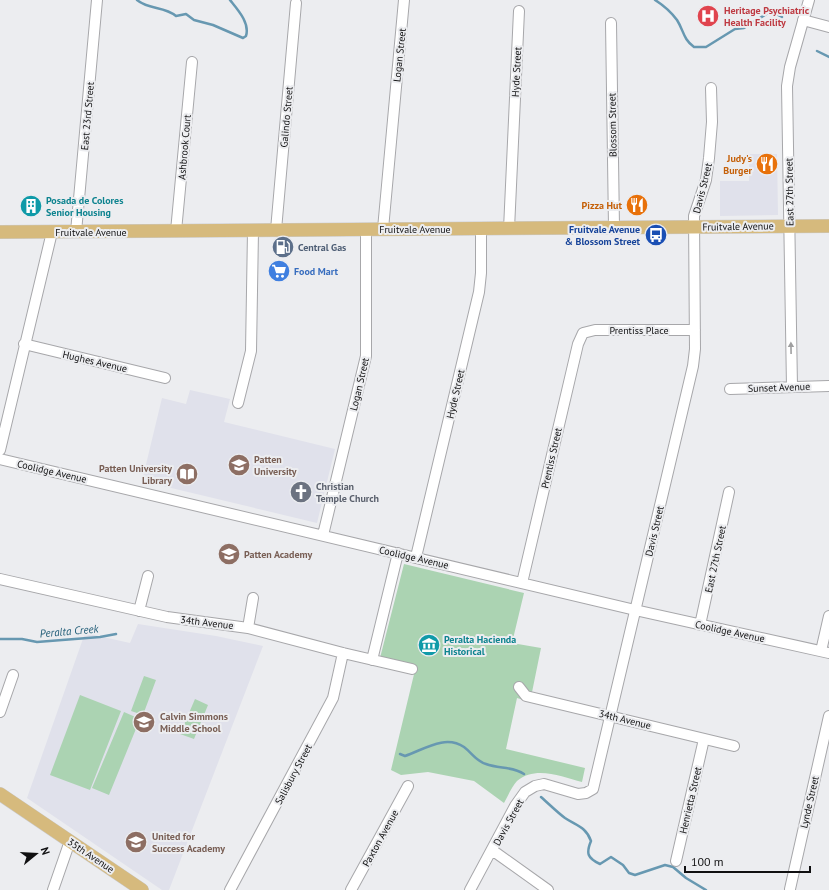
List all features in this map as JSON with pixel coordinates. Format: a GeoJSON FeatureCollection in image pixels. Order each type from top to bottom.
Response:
{"type":"FeatureCollection","features":[{"type":"Feature","properties":{"kind":"main road","name":"Fruitvale Avenue"},"geometry":{"type":"LineString","coordinates":[[0,232],[829,226]]}},
{"type":"Feature","properties":{"kind":"main road","name":"35th Avenue"},"geometry":{"type":"LineString","coordinates":[[0,794],[142,890]]}},
{"type":"Feature","properties":{"kind":"street","name":"East 23rd Street"},"geometry":{"type":"LineString","coordinates":[[76,232],[97,0]]}},
{"type":"Feature","properties":{"kind":"street","name":"Logan Street"},"geometry":{"type":"LineString","coordinates":[[383,229],[404,0]]}},
{"type":"Feature","properties":{"kind":"street","name":"East 27th Street"},"geometry":{"type":"LineString","coordinates":[[792,387],[787,86],[790,67],[809,0]]}},
{"type":"Feature","properties":{"kind":"street","name":"Galindo Street"},"geometry":{"type":"LineString","coordinates":[[276,230],[296,3]]}},
{"type":"Feature","properties":{"kind":"street","name":"Hyde Street"},"geometry":{"type":"LineString","coordinates":[[509,229],[519,11]]}},
{"type":"Feature","properties":{"kind":"street"},"geometry":{"type":"LineString","coordinates":[[803,20],[829,27]]}},
{"type":"Feature","properties":{"kind":"street","name":"Blossom Street"},"geometry":{"type":"LineString","coordinates":[[611,23],[614,227]]}},
{"type":"Feature","properties":{"kind":"street","name":"Ashbrook Court"},"geometry":{"type":"LineString","coordinates":[[176,231],[192,62]]}},
{"type":"Feature","properties":{"kind":"street","name":"Davis Street"},"geometry":{"type":"LineString","coordinates":[[470,890],[515,806],[525,792],[535,786],[544,784],[578,794],[586,793],[593,789],[609,715],[693,366],[695,330],[694,216],[706,180],[709,158],[712,122],[711,88]]}},
{"type":"Feature","properties":{"kind":"street","name":"Hyde Street"},"geometry":{"type":"LineString","coordinates":[[416,557],[479,292],[481,272],[481,228]]}},
{"type":"Feature","properties":{"kind":"street","name":"Logan Street"},"geometry":{"type":"LineString","coordinates":[[324,535],[366,356],[366,229]]}},
{"type":"Feature","properties":{"kind":"street"},"geometry":{"type":"LineString","coordinates":[[238,403],[251,351],[254,231]]}},
{"type":"Feature","properties":{"kind":"street"},"geometry":{"type":"LineString","coordinates":[[0,450],[24,344],[52,232]]}},
{"type":"Feature","properties":{"kind":"street","name":"Prentiss Place"},"geometry":{"type":"LineString","coordinates":[[583,333],[595,330],[695,330]]}},
{"type":"Feature","properties":{"kind":"street","name":"Prentiss Street"},"geometry":{"type":"LineString","coordinates":[[522,583],[578,344],[583,333]]}},
{"type":"Feature","properties":{"kind":"street","name":"Hughes Avenue"},"geometry":{"type":"LineString","coordinates":[[24,344],[165,378]]}},
{"type":"Feature","properties":{"kind":"street","name":"Sunset Avenue"},"geometry":{"type":"LineString","coordinates":[[730,389],[829,386]]}},
{"type":"Feature","properties":{"kind":"street","name":"Coolidge Avenue"},"geometry":{"type":"LineString","coordinates":[[0,459],[635,610],[825,652]]}},
{"type":"Feature","properties":{"kind":"street","name":"East 27th Street"},"geometry":{"type":"LineString","coordinates":[[700,625],[729,492]]}},
{"type":"Feature","properties":{"kind":"street"},"geometry":{"type":"LineString","coordinates":[[372,660],[398,553]]}},
{"type":"Feature","properties":{"kind":"street"},"geometry":{"type":"LineString","coordinates":[[139,612],[148,576]]}},
{"type":"Feature","properties":{"kind":"street","name":"34th Avenue"},"geometry":{"type":"LineString","coordinates":[[0,579],[139,612],[248,628],[343,653],[412,669]]}},
{"type":"Feature","properties":{"kind":"street"},"geometry":{"type":"LineString","coordinates":[[248,628],[253,598]]}},
{"type":"Feature","properties":{"kind":"street"},"geometry":{"type":"LineString","coordinates":[[825,652],[829,616]]}},
{"type":"Feature","properties":{"kind":"street","name":"Salisbury Street"},"geometry":{"type":"LineString","coordinates":[[230,890],[333,698],[343,653]]}},
{"type":"Feature","properties":{"kind":"street"},"geometry":{"type":"LineString","coordinates":[[0,712],[13,675]]}},
{"type":"Feature","properties":{"kind":"street","name":"34th Avenue"},"geometry":{"type":"LineString","coordinates":[[519,687],[526,696],[734,746]]}},
{"type":"Feature","properties":{"kind":"street","name":"Lynde Street"},"geometry":{"type":"LineString","coordinates":[[790,889],[829,716]]}},
{"type":"Feature","properties":{"kind":"street","name":"Henrietta Street"},"geometry":{"type":"LineString","coordinates":[[676,861],[704,739]]}},
{"type":"Feature","properties":{"kind":"street","name":"Paxton Avenue"},"geometry":{"type":"LineString","coordinates":[[351,890],[408,786]]}},
{"type":"Feature","properties":{"kind":"street"},"geometry":{"type":"LineString","coordinates":[[53,890],[70,841]]}},
{"type":"Feature","properties":{"kind":"street"},"geometry":{"type":"LineString","coordinates":[[492,850],[548,890]]}},
{"type":"Feature","properties":{"kind":"shaded area"},"geometry":{"type":"Polygon","coordinates":[[[749,154],[777,154],[778,215],[720,216],[720,181],[749,181],[749,154]]]}},
{"type":"Feature","properties":{"kind":"shaded area","name":"Patten University"},"geometry":{"type":"Polygon","coordinates":[[[190,390],[230,399],[224,422],[335,449],[317,523],[142,481],[162,398],[186,404],[190,390]]]}},
{"type":"Feature","properties":{"kind":"shaded area","name":"Calvin Simmons Middle School"},"geometry":{"type":"Polygon","coordinates":[[[138,624],[216,636],[263,646],[169,890],[162,890],[27,798],[85,633],[130,643],[138,624]]]}},
{"type":"Feature","properties":{"kind":"green space"},"geometry":{"type":"Polygon","coordinates":[[[404,564],[524,593],[512,643],[541,648],[530,702],[517,698],[506,749],[585,768],[582,782],[558,775],[541,773],[524,776],[517,781],[504,803],[474,781],[428,772],[401,775],[391,770],[416,666],[380,658],[404,564]]]}},
{"type":"Feature","properties":{"kind":"green space"},"geometry":{"type":"Polygon","coordinates":[[[144,676],[156,680],[143,715],[131,711],[144,676]]]}},
{"type":"Feature","properties":{"kind":"green space"},"geometry":{"type":"Polygon","coordinates":[[[80,695],[121,711],[90,790],[50,775],[80,695]]]}},
{"type":"Feature","properties":{"kind":"green space"},"geometry":{"type":"Polygon","coordinates":[[[195,699],[208,705],[194,739],[180,734],[195,699]]]}},
{"type":"Feature","properties":{"kind":"green space"},"geometry":{"type":"Polygon","coordinates":[[[124,712],[140,719],[109,795],[92,788],[124,712]]]}},
{"type":"Feature","properties":{"kind":"waterway"},"geometry":{"type":"LineString","coordinates":[[137,0],[146,5],[167,11],[176,16],[186,14],[194,20],[213,25],[243,38],[246,36],[247,31],[245,22],[240,12],[230,0]]}},
{"type":"Feature","properties":{"kind":"waterway"},"geometry":{"type":"LineString","coordinates":[[655,0],[675,17],[686,38],[694,47],[706,47],[735,29],[744,28],[768,13],[774,13],[782,17]]}},
{"type":"Feature","properties":{"kind":"waterway"},"geometry":{"type":"LineString","coordinates":[[817,51],[829,57]]}},
{"type":"Feature","properties":{"kind":"waterway","name":"Peralta Creek"},"geometry":{"type":"LineString","coordinates":[[0,639],[22,639],[37,642],[100,637],[116,634]]}},
{"type":"Feature","properties":{"kind":"waterway","name":"Peralta Creek"},"geometry":{"type":"LineString","coordinates":[[400,754],[405,756],[434,744],[449,742],[457,743],[483,763],[519,771],[524,774]]}},
{"type":"Feature","properties":{"kind":"waterway","name":"Peralta Creek"},"geometry":{"type":"LineString","coordinates":[[541,797],[562,816],[581,827],[587,833],[591,841],[588,852],[592,860],[600,864],[611,857],[623,865],[629,873],[635,875],[665,865],[673,867],[686,878],[706,890]]}},
{"type":"Feature","properties":{"kind":"place","name":"Heritage Psychiatric Health Facility"},"geometry":{"type":"Point","coordinates":[708,16]}},
{"type":"Feature","properties":{"kind":"place","name":"Judy's Burger"},"geometry":{"type":"Point","coordinates":[767,164]}},
{"type":"Feature","properties":{"kind":"place","name":"Pizza Hut"},"geometry":{"type":"Point","coordinates":[637,205]}},
{"type":"Feature","properties":{"kind":"place","name":"Posada de Colores Senior Housing"},"geometry":{"type":"Point","coordinates":[31,206]}},
{"type":"Feature","properties":{"kind":"place","name":"Fruitvale Avenue & Blossom Street"},"geometry":{"type":"Point","coordinates":[656,235]}},
{"type":"Feature","properties":{"kind":"place","name":"Central Gas"},"geometry":{"type":"Point","coordinates":[283,247]}},
{"type":"Feature","properties":{"kind":"place","name":"Food Mart"},"geometry":{"type":"Point","coordinates":[279,271]}},
{"type":"Feature","properties":{"kind":"place","name":"Patten University"},"geometry":{"type":"Point","coordinates":[239,465]}},
{"type":"Feature","properties":{"kind":"place","name":"Patten University Library"},"geometry":{"type":"Point","coordinates":[187,474]}},
{"type":"Feature","properties":{"kind":"place","name":"Christian Temple Church"},"geometry":{"type":"Point","coordinates":[301,492]}},
{"type":"Feature","properties":{"kind":"place","name":"Patten Academy"},"geometry":{"type":"Point","coordinates":[229,554]}},
{"type":"Feature","properties":{"kind":"place","name":"Peralta Hacienda Historical"},"geometry":{"type":"Point","coordinates":[429,645]}},
{"type":"Feature","properties":{"kind":"place","name":"Calvin Simmons Middle School"},"geometry":{"type":"Point","coordinates":[144,722]}},
{"type":"Feature","properties":{"kind":"place","name":"United for Success Academy"},"geometry":{"type":"Point","coordinates":[136,842]}}]}
